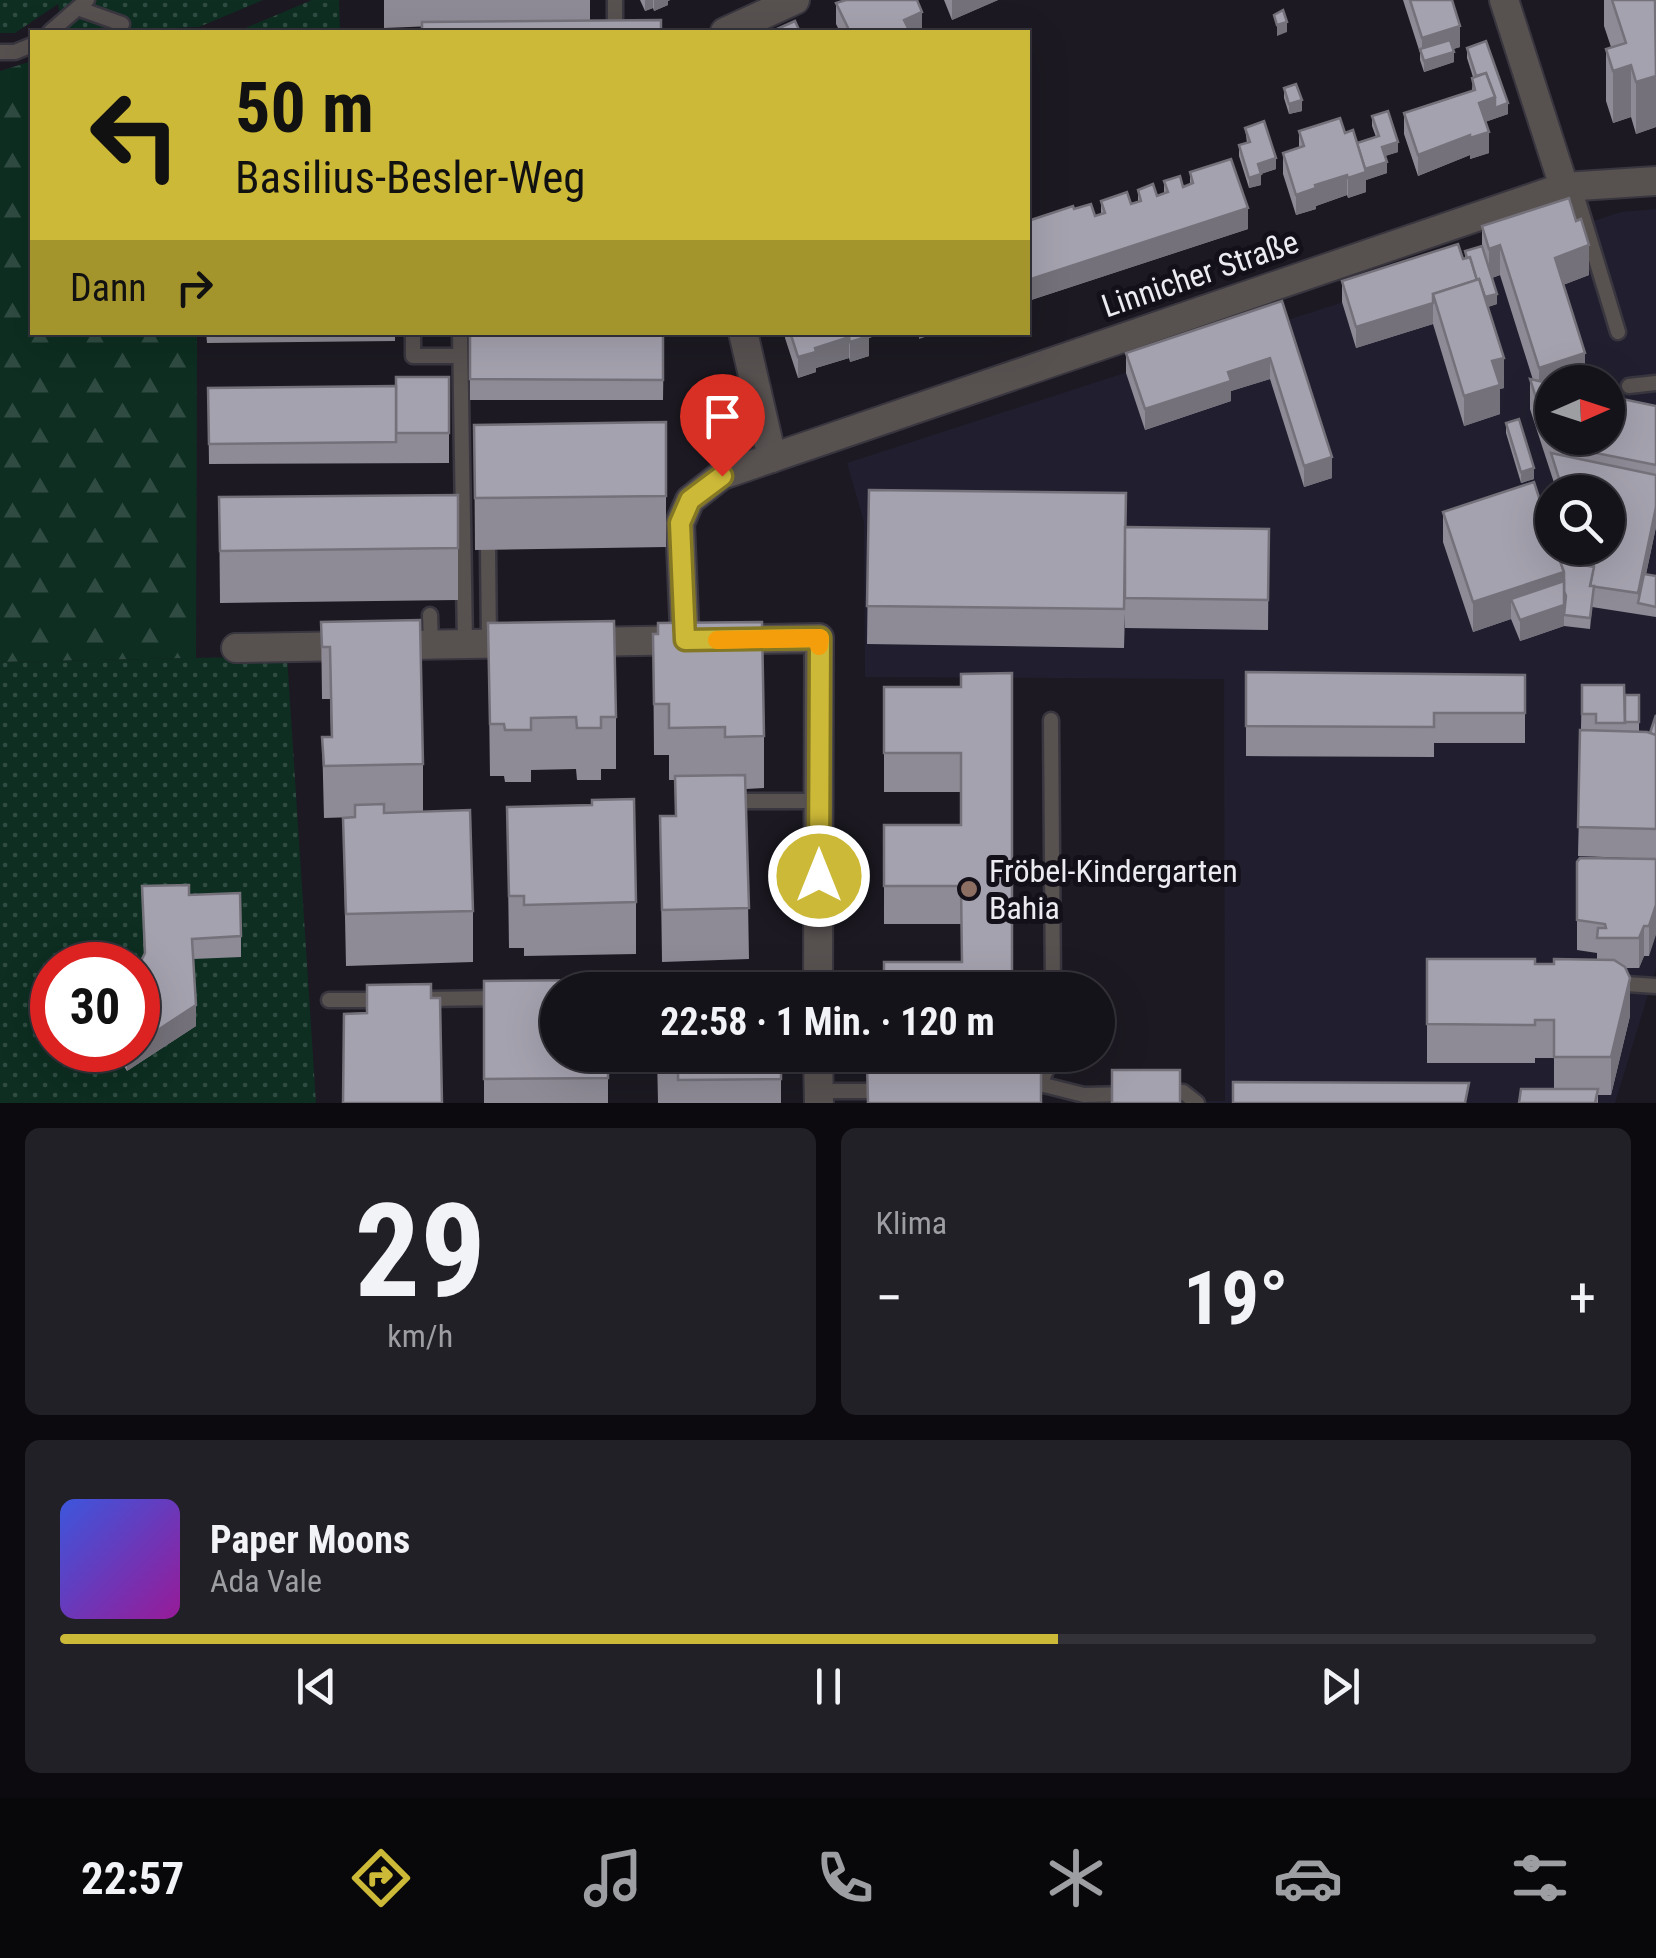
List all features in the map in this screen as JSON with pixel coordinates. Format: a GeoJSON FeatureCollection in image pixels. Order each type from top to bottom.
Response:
{"type":"FeatureCollection","features":[{"type":"Feature","properties":{"kind":"street"},"geometry":{"type":"LineString","coordinates":[[729,30],[795,0]]}},
{"type":"Feature","properties":{"kind":"street"},"geometry":{"type":"LineString","coordinates":[[1504,0],[1569,187]]}},
{"type":"Feature","properties":{"kind":"street","name":"Linnicher Straße"},"geometry":{"type":"LineString","coordinates":[[685,640],[680,523],[690,500],[722,476],[1569,187],[1656,181]]}},
{"type":"Feature","properties":{"kind":"street"},"geometry":{"type":"LineString","coordinates":[[744,335],[772,458]]}},
{"type":"Feature","properties":{"kind":"street"},"geometry":{"type":"LineString","coordinates":[[236,648],[820,638],[818,972]]}},
{"type":"Feature","properties":{"kind":"lane"},"geometry":{"type":"LineString","coordinates":[[614,30],[615,0]]}},
{"type":"Feature","properties":{"kind":"lane"},"geometry":{"type":"LineString","coordinates":[[52,30],[83,5],[122,24]]}},
{"type":"Feature","properties":{"kind":"lane"},"geometry":{"type":"LineString","coordinates":[[0,52],[30,46]]}},
{"type":"Feature","properties":{"kind":"lane"},"geometry":{"type":"LineString","coordinates":[[1569,187],[1618,332]]}},
{"type":"Feature","properties":{"kind":"lane"},"geometry":{"type":"LineString","coordinates":[[413,335],[413,356],[460,356]]}},
{"type":"Feature","properties":{"kind":"lane"},"geometry":{"type":"LineString","coordinates":[[460,335],[477,644]]}},
{"type":"Feature","properties":{"kind":"lane"},"geometry":{"type":"LineString","coordinates":[[1628,386],[1656,383]]}},
{"type":"Feature","properties":{"kind":"lane"},"geometry":{"type":"LineString","coordinates":[[477,644],[488,551]]}},
{"type":"Feature","properties":{"kind":"lane"},"geometry":{"type":"LineString","coordinates":[[430,614],[431,644]]}},
{"type":"Feature","properties":{"kind":"lane"},"geometry":{"type":"LineString","coordinates":[[1051,720],[1053,972]]}},
{"type":"Feature","properties":{"kind":"lane"},"geometry":{"type":"LineString","coordinates":[[708,802],[819,800]]}},
{"type":"Feature","properties":{"kind":"lane"},"geometry":{"type":"LineString","coordinates":[[1593,982],[1656,986]]}},
{"type":"Feature","properties":{"kind":"lane"},"geometry":{"type":"LineString","coordinates":[[416,1000],[520,998]]}},
{"type":"Feature","properties":{"kind":"lane"},"geometry":{"type":"LineString","coordinates":[[329,1000],[399,1000]]}},
{"type":"Feature","properties":{"kind":"lane"},"geometry":{"type":"LineString","coordinates":[[1040,1084],[1045,1072]]}},
{"type":"Feature","properties":{"kind":"lane"},"geometry":{"type":"LineString","coordinates":[[1006,1090],[1024,1090],[1040,1084],[1084,1099],[1183,1092],[1197,1103]]}},
{"type":"Feature","properties":{"kind":"lane"},"geometry":{"type":"LineString","coordinates":[[818,1097],[897,1091]]}},
{"type":"Feature","properties":{"kind":"shaded area"},"geometry":{"type":"Polygon","coordinates":[[[1656,209],[1656,968],[1615,1103],[1093,1103],[1225,1101],[1224,679],[865,677],[864,522],[847,463],[1621,212],[1656,209]]]}},
{"type":"Feature","properties":{"kind":"green space"},"geometry":{"type":"Polygon","coordinates":[[[0,0],[263,0],[199,27],[117,30],[63,30],[58,4],[15,33],[0,33],[0,0]]]}},
{"type":"Feature","properties":{"kind":"green space"},"geometry":{"type":"Polygon","coordinates":[[[312,0],[339,0],[340,30],[241,30],[312,0]]]}},
{"type":"Feature","properties":{"kind":"green space"},"geometry":{"type":"Polygon","coordinates":[[[30,62],[30,335],[197,335],[196,658],[0,662],[0,71],[30,62]]]}},
{"type":"Feature","properties":{"kind":"green space"},"geometry":{"type":"Polygon","coordinates":[[[287,656],[316,1103],[0,1103],[0,662],[287,656]]]}},
{"type":"Feature","properties":{"kind":"building"},"geometry":{"type":"Polygon","coordinates":[[[917,0],[922,12],[904,20],[909,30],[849,30],[836,3],[917,0]]]}},
{"type":"Feature","properties":{"kind":"building"},"geometry":{"type":"Polygon","coordinates":[[[1410,0],[1452,0],[1460,26],[1422,38],[1410,0]]]}},
{"type":"Feature","properties":{"kind":"building"},"geometry":{"type":"Polygon","coordinates":[[[1612,0],[1655,0],[1656,76],[1636,82],[1631,65],[1613,71],[1606,49],[1626,43],[1612,0]]]}},
{"type":"Feature","properties":{"kind":"building"},"geometry":{"type":"Polygon","coordinates":[[[1283,10],[1287,22],[1277,25],[1274,15],[1283,10]]]}},
{"type":"Feature","properties":{"kind":"building"},"geometry":{"type":"Polygon","coordinates":[[[661,20],[661,30],[422,30],[422,22],[661,20]]]}},
{"type":"Feature","properties":{"kind":"building"},"geometry":{"type":"Polygon","coordinates":[[[795,21],[799,30],[777,30],[795,21]]]}},
{"type":"Feature","properties":{"kind":"building"},"geometry":{"type":"Polygon","coordinates":[[[1450,40],[1454,52],[1424,61],[1420,49],[1450,40]]]}},
{"type":"Feature","properties":{"kind":"building"},"geometry":{"type":"Polygon","coordinates":[[[1486,41],[1508,103],[1495,108],[1486,73],[1476,76],[1467,48],[1486,41]]]}},
{"type":"Feature","properties":{"kind":"building"},"geometry":{"type":"Polygon","coordinates":[[[1486,73],[1495,97],[1479,103],[1489,132],[1470,135],[1418,155],[1404,113],[1475,90],[1472,78],[1486,73]]]}},
{"type":"Feature","properties":{"kind":"building"},"geometry":{"type":"Polygon","coordinates":[[[1296,84],[1302,100],[1289,104],[1284,88],[1296,84]]]}},
{"type":"Feature","properties":{"kind":"building"},"geometry":{"type":"Polygon","coordinates":[[[1388,111],[1398,142],[1382,147],[1387,162],[1365,169],[1357,143],[1379,136],[1372,116],[1388,111]]]}},
{"type":"Feature","properties":{"kind":"building"},"geometry":{"type":"Polygon","coordinates":[[[1340,118],[1345,133],[1353,130],[1366,172],[1315,185],[1316,188],[1296,195],[1283,153],[1304,146],[1299,131],[1340,118]]]}},
{"type":"Feature","properties":{"kind":"building"},"geometry":{"type":"Polygon","coordinates":[[[1264,121],[1276,158],[1258,164],[1261,174],[1249,178],[1239,145],[1250,142],[1245,128],[1264,121]]]}},
{"type":"Feature","properties":{"kind":"building"},"geometry":{"type":"Polygon","coordinates":[[[1231,159],[1248,208],[1030,279],[1030,220],[1091,204],[1095,216],[1105,213],[1101,201],[1127,192],[1131,204],[1141,201],[1138,190],[1153,184],[1157,196],[1168,192],[1164,181],[1180,176],[1183,187],[1193,183],[1190,172],[1231,159]]]}},
{"type":"Feature","properties":{"kind":"building"},"geometry":{"type":"Polygon","coordinates":[[[1569,198],[1589,245],[1555,258],[1585,353],[1538,365],[1500,245],[1489,249],[1482,226],[1569,198]]]}},
{"type":"Feature","properties":{"kind":"building"},"geometry":{"type":"Polygon","coordinates":[[[1458,244],[1463,259],[1470,257],[1477,280],[1433,294],[1433,303],[1356,327],[1342,281],[1458,244]]]}},
{"type":"Feature","properties":{"kind":"building"},"geometry":{"type":"Polygon","coordinates":[[[1482,246],[1497,294],[1485,297],[1465,251],[1482,246]]]}},
{"type":"Feature","properties":{"kind":"building"},"geometry":{"type":"Polygon","coordinates":[[[1479,279],[1504,358],[1492,361],[1500,385],[1464,396],[1433,294],[1479,279]]]}},
{"type":"Feature","properties":{"kind":"building"},"geometry":{"type":"Polygon","coordinates":[[[1282,301],[1332,457],[1304,466],[1270,358],[1228,372],[1231,381],[1145,409],[1126,353],[1282,301]]]}},
{"type":"Feature","properties":{"kind":"building"},"geometry":{"type":"Polygon","coordinates":[[[470,335],[663,335],[663,380],[470,379],[470,335]]]}},
{"type":"Feature","properties":{"kind":"building"},"geometry":{"type":"Polygon","coordinates":[[[791,335],[869,335],[850,342],[849,337],[798,357],[791,335]]]}},
{"type":"Feature","properties":{"kind":"building"},"geometry":{"type":"Polygon","coordinates":[[[396,377],[449,377],[449,433],[396,433],[396,377]]]}},
{"type":"Feature","properties":{"kind":"building"},"geometry":{"type":"Polygon","coordinates":[[[396,386],[396,442],[209,444],[208,388],[396,386]]]}},
{"type":"Feature","properties":{"kind":"building"},"geometry":{"type":"Polygon","coordinates":[[[1625,400],[1656,406],[1656,465],[1606,455],[1625,455],[1625,400]]]}},
{"type":"Feature","properties":{"kind":"building"},"geometry":{"type":"Polygon","coordinates":[[[1519,419],[1534,468],[1521,472],[1506,423],[1519,419]]]}},
{"type":"Feature","properties":{"kind":"building"},"geometry":{"type":"Polygon","coordinates":[[[666,422],[666,496],[475,498],[474,425],[666,422]]]}},
{"type":"Feature","properties":{"kind":"building"},"geometry":{"type":"Polygon","coordinates":[[[1552,455],[1656,475],[1656,507],[1638,593],[1590,586],[1594,565],[1625,565],[1625,475],[1558,475],[1552,455]]]}},
{"type":"Feature","properties":{"kind":"building"},"geometry":{"type":"Polygon","coordinates":[[[1534,482],[1535,565],[1562,565],[1564,572],[1473,602],[1443,512],[1534,482]]]}},
{"type":"Feature","properties":{"kind":"building"},"geometry":{"type":"Polygon","coordinates":[[[869,490],[1126,493],[1124,609],[867,606],[869,490]]]}},
{"type":"Feature","properties":{"kind":"building"},"geometry":{"type":"Polygon","coordinates":[[[458,495],[458,548],[220,551],[219,497],[458,495]]]}},
{"type":"Feature","properties":{"kind":"building"},"geometry":{"type":"Polygon","coordinates":[[[1125,527],[1269,529],[1268,600],[1125,598],[1125,527]]]}},
{"type":"Feature","properties":{"kind":"building"},"geometry":{"type":"Polygon","coordinates":[[[1561,565],[1594,567],[1590,618],[1564,615],[1561,565]]]}},
{"type":"Feature","properties":{"kind":"building"},"geometry":{"type":"Polygon","coordinates":[[[1644,574],[1656,576],[1656,607],[1638,603],[1644,574]]]}},
{"type":"Feature","properties":{"kind":"building"},"geometry":{"type":"Polygon","coordinates":[[[1564,581],[1564,605],[1520,620],[1511,599],[1564,581]]]}},
{"type":"Feature","properties":{"kind":"building"},"geometry":{"type":"Polygon","coordinates":[[[420,620],[423,764],[324,766],[322,737],[332,737],[330,647],[322,647],[321,622],[420,620]]]}},
{"type":"Feature","properties":{"kind":"building"},"geometry":{"type":"Polygon","coordinates":[[[614,621],[616,717],[601,717],[601,728],[577,728],[576,717],[531,718],[531,730],[505,730],[504,724],[490,724],[488,623],[614,621]]]}},
{"type":"Feature","properties":{"kind":"building"},"geometry":{"type":"Polygon","coordinates":[[[762,622],[764,736],[725,737],[725,727],[669,728],[669,704],[654,704],[653,634],[658,634],[658,623],[762,622]]]}},
{"type":"Feature","properties":{"kind":"building"},"geometry":{"type":"Polygon","coordinates":[[[1246,672],[1525,675],[1525,713],[1434,713],[1434,727],[1246,726],[1246,672]]]}},
{"type":"Feature","properties":{"kind":"building"},"geometry":{"type":"Polygon","coordinates":[[[1012,673],[1012,972],[884,972],[884,962],[962,962],[961,886],[884,886],[884,825],[961,825],[961,753],[884,753],[884,687],[961,687],[961,674],[1012,673]]]}},
{"type":"Feature","properties":{"kind":"building"},"geometry":{"type":"Polygon","coordinates":[[[1582,685],[1624,685],[1625,723],[1596,723],[1596,714],[1582,714],[1582,685]]]}},
{"type":"Feature","properties":{"kind":"building"},"geometry":{"type":"Polygon","coordinates":[[[1625,695],[1639,695],[1639,722],[1625,722],[1625,695]]]}},
{"type":"Feature","properties":{"kind":"building"},"geometry":{"type":"Polygon","coordinates":[[[1580,730],[1656,735],[1656,829],[1578,827],[1580,730]]]}},
{"type":"Feature","properties":{"kind":"building"},"geometry":{"type":"Polygon","coordinates":[[[745,775],[749,908],[662,910],[660,816],[676,816],[675,776],[745,775]]]}},
{"type":"Feature","properties":{"kind":"building"},"geometry":{"type":"Polygon","coordinates":[[[634,799],[636,902],[524,905],[524,896],[509,896],[507,807],[592,805],[592,800],[634,799]]]}},
{"type":"Feature","properties":{"kind":"building"},"geometry":{"type":"Polygon","coordinates":[[[384,804],[384,813],[470,810],[473,911],[346,914],[343,818],[355,817],[355,805],[384,804]]]}},
{"type":"Feature","properties":{"kind":"building"},"geometry":{"type":"Polygon","coordinates":[[[1580,858],[1656,859],[1656,905],[1649,926],[1644,926],[1639,938],[1597,938],[1598,928],[1606,928],[1605,924],[1577,920],[1580,858]]]}},
{"type":"Feature","properties":{"kind":"building"},"geometry":{"type":"Polygon","coordinates":[[[189,885],[189,895],[240,893],[241,936],[192,939],[196,1005],[160,1029],[160,942],[145,942],[142,886],[189,885]]]}},
{"type":"Feature","properties":{"kind":"building"},"geometry":{"type":"Polygon","coordinates":[[[1427,959],[1535,959],[1535,964],[1554,964],[1554,959],[1614,960],[1625,967],[1630,978],[1611,1057],[1554,1057],[1554,1020],[1535,1020],[1535,1025],[1427,1024],[1427,959]]]}},
{"type":"Feature","properties":{"kind":"building"},"geometry":{"type":"Polygon","coordinates":[[[484,981],[540,981],[540,1072],[608,1072],[608,1078],[484,1079],[484,981]]]}},
{"type":"Feature","properties":{"kind":"building"},"geometry":{"type":"Polygon","coordinates":[[[431,984],[431,998],[440,998],[442,1103],[343,1103],[344,1014],[367,1013],[367,985],[431,984]]]}},
{"type":"Feature","properties":{"kind":"building"},"geometry":{"type":"Polygon","coordinates":[[[1115,1070],[1180,1070],[1180,1103],[1112,1103],[1115,1070]]]}},
{"type":"Feature","properties":{"kind":"building"},"geometry":{"type":"Polygon","coordinates":[[[678,1072],[781,1072],[781,1079],[678,1080],[678,1072]]]}},
{"type":"Feature","properties":{"kind":"building"},"geometry":{"type":"Polygon","coordinates":[[[867,1072],[1041,1072],[1041,1103],[868,1103],[867,1072]]]}},
{"type":"Feature","properties":{"kind":"building"},"geometry":{"type":"Polygon","coordinates":[[[1233,1082],[1469,1083],[1465,1103],[1233,1103],[1233,1082]]]}},
{"type":"Feature","properties":{"kind":"building"},"geometry":{"type":"Polygon","coordinates":[[[1521,1089],[1598,1089],[1595,1103],[1519,1103],[1521,1089]]]}},
{"type":"Feature","properties":{"kind":"slow traffic"},"geometry":{"type":"LineString","coordinates":[[717,640],[820,638],[819,646]]}},
{"type":"Feature","properties":{"kind":"place","name":"Fröbel-Kindergarten Bahia"},"geometry":{"type":"Point","coordinates":[969,889]}},
{"type":"Feature","properties":{"kind":"route"},"geometry":{"type":"LineString","coordinates":[[722,476],[690,500],[680,523],[685,640],[820,638],[819,876]]}}]}
